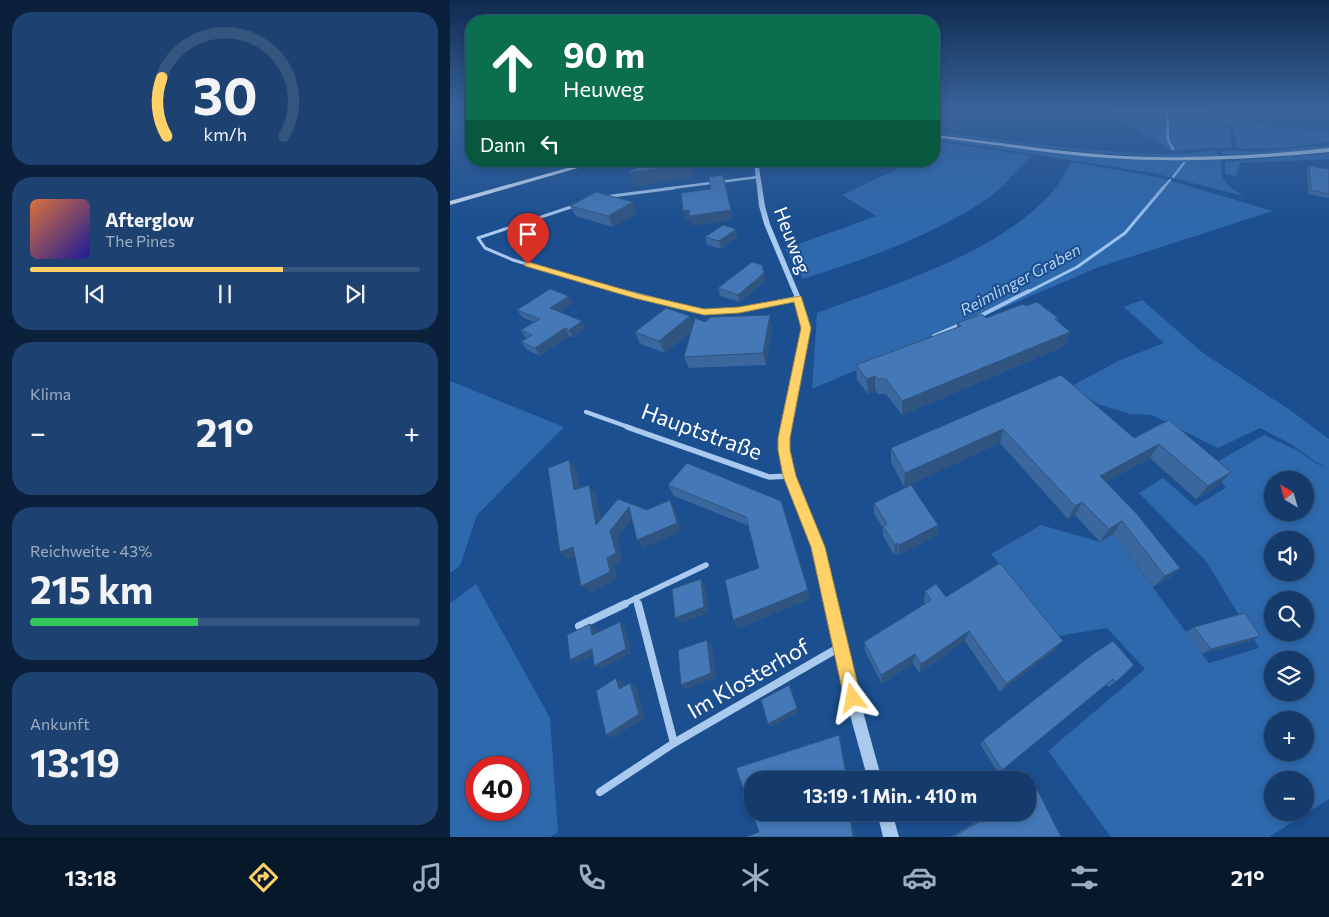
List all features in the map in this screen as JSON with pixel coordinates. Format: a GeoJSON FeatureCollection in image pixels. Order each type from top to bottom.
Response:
{"type":"FeatureCollection","features":[{"type":"Feature","properties":{"kind":"main road"},"geometry":{"type":"LineString","coordinates":[[1038,149],[1078,154],[1183,160],[1261,157],[1329,150]]}},
{"type":"Feature","properties":{"kind":"main road"},"geometry":{"type":"LineString","coordinates":[[450,203],[578,167]]}},
{"type":"Feature","properties":{"kind":"street","name":"Heuweg"},"geometry":{"type":"LineString","coordinates":[[757,167],[767,224],[798,298],[806,328],[784,438],[784,450],[790,476]]}},
{"type":"Feature","properties":{"kind":"street"},"geometry":{"type":"LineString","coordinates":[[600,198],[758,177]]}},
{"type":"Feature","properties":{"kind":"street"},"geometry":{"type":"LineString","coordinates":[[586,202],[478,238],[485,248],[513,260],[637,296],[704,312],[739,310],[798,298]]}},
{"type":"Feature","properties":{"kind":"street","name":"Hauptstraße"},"geometry":{"type":"LineString","coordinates":[[586,412],[769,477],[790,476]]}},
{"type":"Feature","properties":{"kind":"street"},"geometry":{"type":"LineString","coordinates":[[790,476],[818,547],[857,715],[873,771]]}},
{"type":"Feature","properties":{"kind":"street"},"geometry":{"type":"LineString","coordinates":[[579,626],[706,565]]}},
{"type":"Feature","properties":{"kind":"street","name":"Im Klosterhof"},"geometry":{"type":"LineString","coordinates":[[636,598],[674,743]]}},
{"type":"Feature","properties":{"kind":"street","name":"Im Klosterhof"},"geometry":{"type":"LineString","coordinates":[[600,792],[674,743],[841,646]]}},
{"type":"Feature","properties":{"kind":"street"},"geometry":{"type":"LineString","coordinates":[[887,821],[891,837]]}},
{"type":"Feature","properties":{"kind":"shaded area"},"geometry":{"type":"Polygon","coordinates":[[[940,149],[987,149],[1032,156],[991,196],[947,223],[900,245],[803,279],[785,249],[876,216],[842,195],[899,167],[940,167],[940,149]]]}},
{"type":"Feature","properties":{"kind":"shaded area"},"geometry":{"type":"Polygon","coordinates":[[[999,149],[1033,149],[1149,159],[1221,160],[1225,182],[1244,196],[1153,173],[999,149]]]}},
{"type":"Feature","properties":{"kind":"shaded area"},"geometry":{"type":"Polygon","coordinates":[[[1064,149],[1184,154],[1214,150],[1219,156],[1222,156],[1221,152],[1223,150],[1258,152],[1319,149],[1270,154],[1232,156],[1192,157],[1113,154],[1064,149]]]}},
{"type":"Feature","properties":{"kind":"shaded area"},"geometry":{"type":"Polygon","coordinates":[[[1169,149],[1196,149],[1172,151],[1169,149]]]}},
{"type":"Feature","properties":{"kind":"shaded area"},"geometry":{"type":"Polygon","coordinates":[[[1329,153],[1329,159],[1240,163],[1236,176],[1226,174],[1225,162],[1329,153]]]}},
{"type":"Feature","properties":{"kind":"shaded area"},"geometry":{"type":"Polygon","coordinates":[[[1072,162],[1158,177],[1273,211],[1099,267],[812,389],[817,313],[943,265],[1004,233],[1030,213],[1053,191],[1072,162]]]}},
{"type":"Feature","properties":{"kind":"shaded area"},"geometry":{"type":"Polygon","coordinates":[[[1142,300],[1203,353],[1290,410],[1329,439],[1329,799],[1314,808],[1314,771],[1264,771],[1264,821],[1294,821],[1269,837],[1111,837],[1048,751],[1145,669],[1107,628],[1058,636],[991,554],[1041,525],[1100,542],[1113,534],[1209,663],[1259,648],[1206,561],[1139,493],[1163,478],[1195,506],[1226,488],[1210,466],[1264,435],[1297,450],[1317,464],[1327,467],[1316,462],[1291,444],[1260,428],[1218,448],[1152,415],[1130,414],[1098,404],[1070,387],[1120,360],[1164,343],[1124,307],[1142,300]]]}},
{"type":"Feature","properties":{"kind":"shaded area"},"geometry":{"type":"Polygon","coordinates":[[[450,381],[564,427],[477,515],[460,566],[450,573],[450,381]]]}},
{"type":"Feature","properties":{"kind":"shaded area"},"geometry":{"type":"Polygon","coordinates":[[[476,584],[550,718],[558,832],[550,837],[450,837],[450,603],[476,584]]]}},
{"type":"Feature","properties":{"kind":"building"},"geometry":{"type":"Polygon","coordinates":[[[1309,166],[1329,169],[1329,194],[1311,190],[1309,166]]]}},
{"type":"Feature","properties":{"kind":"building"},"geometry":{"type":"Polygon","coordinates":[[[638,167],[669,167],[630,173],[630,171],[638,167]]]}},
{"type":"Feature","properties":{"kind":"building"},"geometry":{"type":"Polygon","coordinates":[[[723,175],[731,210],[689,216],[689,210],[683,211],[681,193],[711,189],[709,177],[723,175]]]}},
{"type":"Feature","properties":{"kind":"building"},"geometry":{"type":"Polygon","coordinates":[[[596,192],[633,202],[608,216],[570,206],[596,192]]]}},
{"type":"Feature","properties":{"kind":"building"},"geometry":{"type":"Polygon","coordinates":[[[723,225],[736,229],[719,241],[705,237],[723,225]]]}},
{"type":"Feature","properties":{"kind":"building"},"geometry":{"type":"Polygon","coordinates":[[[752,262],[762,265],[764,273],[738,295],[718,288],[752,262]]]}},
{"type":"Feature","properties":{"kind":"building"},"geometry":{"type":"Polygon","coordinates":[[[550,289],[569,296],[550,308],[582,321],[569,330],[565,328],[535,348],[521,342],[532,335],[521,330],[540,319],[517,310],[550,289]]]}},
{"type":"Feature","properties":{"kind":"building"},"geometry":{"type":"Polygon","coordinates":[[[1037,302],[1058,318],[1055,319],[1070,332],[902,401],[886,379],[878,379],[875,376],[867,379],[856,365],[961,326],[957,323],[982,314],[986,318],[1023,304],[1026,306],[1037,302]]]}},
{"type":"Feature","properties":{"kind":"building"},"geometry":{"type":"Polygon","coordinates":[[[666,308],[690,316],[659,341],[635,332],[666,308]]]}},
{"type":"Feature","properties":{"kind":"building"},"geometry":{"type":"Polygon","coordinates":[[[770,315],[763,353],[684,357],[695,318],[705,322],[711,317],[770,315]]]}},
{"type":"Feature","properties":{"kind":"building"},"geometry":{"type":"Polygon","coordinates":[[[1061,375],[1134,438],[1169,420],[1231,472],[1208,486],[1159,444],[1100,476],[1136,513],[1180,568],[1165,576],[1122,521],[1109,529],[1082,502],[1075,506],[1003,429],[905,473],[891,448],[1061,375]]]}},
{"type":"Feature","properties":{"kind":"building"},"geometry":{"type":"Polygon","coordinates":[[[569,460],[574,490],[589,485],[596,525],[618,499],[647,510],[670,500],[677,523],[637,540],[629,507],[610,531],[616,553],[607,558],[610,572],[581,586],[573,547],[560,552],[548,468],[569,460]]]}},
{"type":"Feature","properties":{"kind":"building"},"geometry":{"type":"Polygon","coordinates":[[[687,463],[781,501],[808,590],[733,620],[725,580],[759,568],[746,517],[668,485],[687,463]]]}},
{"type":"Feature","properties":{"kind":"building"},"geometry":{"type":"Polygon","coordinates":[[[911,485],[938,525],[899,545],[898,543],[895,545],[883,526],[887,524],[874,503],[911,485]]]}},
{"type":"Feature","properties":{"kind":"building"},"geometry":{"type":"Polygon","coordinates":[[[1000,563],[1063,641],[1006,684],[969,631],[921,664],[915,654],[881,675],[864,642],[931,600],[925,591],[936,584],[946,597],[1000,563]]]}},
{"type":"Feature","properties":{"kind":"building"},"geometry":{"type":"Polygon","coordinates":[[[701,579],[704,607],[675,618],[672,589],[701,579]]]}},
{"type":"Feature","properties":{"kind":"building"},"geometry":{"type":"Polygon","coordinates":[[[1245,613],[1260,636],[1211,649],[1194,627],[1245,613]]]}},
{"type":"Feature","properties":{"kind":"building"},"geometry":{"type":"Polygon","coordinates":[[[620,622],[626,649],[594,666],[592,649],[570,660],[567,635],[590,624],[592,635],[620,622]]]}},
{"type":"Feature","properties":{"kind":"building"},"geometry":{"type":"Polygon","coordinates":[[[707,640],[711,673],[681,685],[678,650],[707,640]]]}},
{"type":"Feature","properties":{"kind":"building"},"geometry":{"type":"Polygon","coordinates":[[[1113,641],[1134,665],[1116,682],[1113,679],[1002,770],[983,740],[1093,654],[1113,641]]]}},
{"type":"Feature","properties":{"kind":"building"},"geometry":{"type":"Polygon","coordinates":[[[616,678],[619,689],[630,683],[639,714],[606,735],[596,691],[616,678]]]}},
{"type":"Feature","properties":{"kind":"building"},"geometry":{"type":"Polygon","coordinates":[[[789,685],[797,708],[768,724],[761,700],[789,685]]]}},
{"type":"Feature","properties":{"kind":"building"},"geometry":{"type":"Polygon","coordinates":[[[839,735],[845,771],[744,771],[744,790],[736,768],[839,735]]]}},
{"type":"Feature","properties":{"kind":"building"},"geometry":{"type":"Polygon","coordinates":[[[1036,790],[1061,837],[953,837],[981,821],[1036,821],[1036,790]]]}},
{"type":"Feature","properties":{"kind":"building"},"geometry":{"type":"Polygon","coordinates":[[[755,821],[850,821],[853,837],[745,837],[759,832],[755,821]]]}},
{"type":"Feature","properties":{"kind":"waterway","name":"Reimlinger Graben"},"geometry":{"type":"LineString","coordinates":[[1173,177],[1184,163]]}},
{"type":"Feature","properties":{"kind":"waterway","name":"Reimlinger Graben"},"geometry":{"type":"LineString","coordinates":[[1162,189],[1170,180]]}},
{"type":"Feature","properties":{"kind":"waterway","name":"Reimlinger Graben"},"geometry":{"type":"LineString","coordinates":[[1026,293],[1077,267],[1125,233],[1163,188]]}},
{"type":"Feature","properties":{"kind":"waterway","name":"Reimlinger Graben"},"geometry":{"type":"LineString","coordinates":[[978,317],[1029,291]]}},
{"type":"Feature","properties":{"kind":"waterway","name":"Reimlinger Graben"},"geometry":{"type":"LineString","coordinates":[[934,336],[962,324]]}},
{"type":"Feature","properties":{"kind":"route"},"geometry":{"type":"LineString","coordinates":[[528,264],[637,296],[704,312],[739,310],[798,298],[806,328],[797,382],[784,438],[784,450],[790,476],[818,547],[853,698]]}}]}
